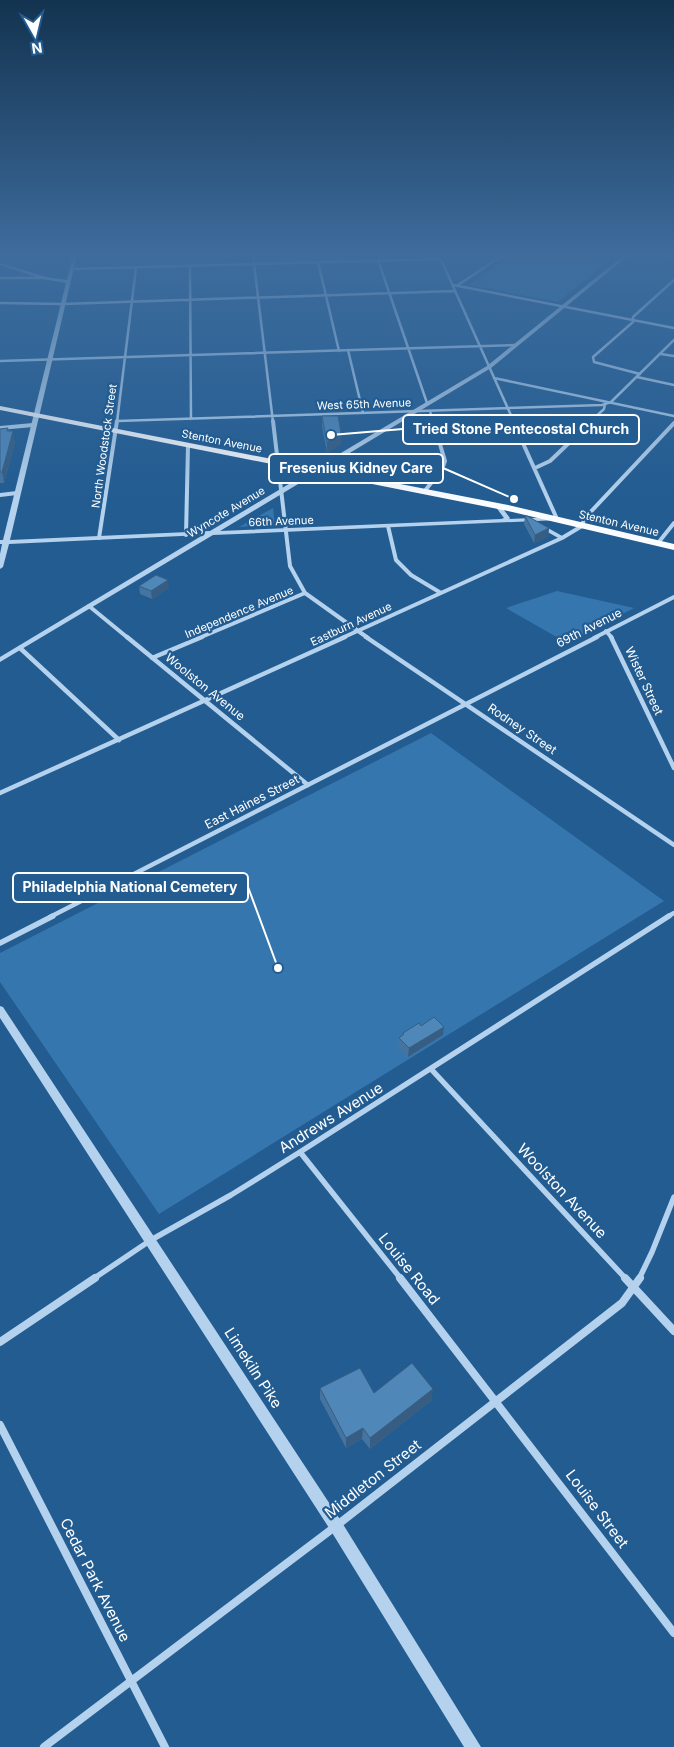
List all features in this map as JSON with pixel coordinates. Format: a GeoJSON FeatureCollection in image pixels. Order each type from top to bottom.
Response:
{"type":"FeatureCollection","features":[{"type":"Feature","properties":{"kind":"main road","name":"Stenton Avenue"},"geometry":{"type":"LineString","coordinates":[[0,408],[498,506],[674,547]]}},
{"type":"Feature","properties":{"kind":"street"},"geometry":{"type":"LineString","coordinates":[[0,567],[3,542],[55,337]]}},
{"type":"Feature","properties":{"kind":"street","name":"North Woodstock Street"},"geometry":{"type":"LineString","coordinates":[[99,538],[128,337]]}},
{"type":"Feature","properties":{"kind":"street"},"geometry":{"type":"LineString","coordinates":[[190,337],[191,419]]}},
{"type":"Feature","properties":{"kind":"street"},"geometry":{"type":"LineString","coordinates":[[263,337],[290,566],[305,593]]}},
{"type":"Feature","properties":{"kind":"street"},"geometry":{"type":"LineString","coordinates":[[335,337],[339,351]]}},
{"type":"Feature","properties":{"kind":"street"},"geometry":{"type":"LineString","coordinates":[[404,337],[427,403]]}},
{"type":"Feature","properties":{"kind":"street"},"geometry":{"type":"LineString","coordinates":[[476,337],[557,519]]}},
{"type":"Feature","properties":{"kind":"street","name":"Wyncote Avenue"},"geometry":{"type":"LineString","coordinates":[[0,660],[489,367],[526,337]]}},
{"type":"Feature","properties":{"kind":"street"},"geometry":{"type":"LineString","coordinates":[[617,337],[593,357],[593,360],[602,365],[640,374]]}},
{"type":"Feature","properties":{"kind":"street"},"geometry":{"type":"LineString","coordinates":[[611,402],[674,340]]}},
{"type":"Feature","properties":{"kind":"street"},"geometry":{"type":"LineString","coordinates":[[0,361],[515,345]]}},
{"type":"Feature","properties":{"kind":"street"},"geometry":{"type":"LineString","coordinates":[[348,350],[363,413]]}},
{"type":"Feature","properties":{"kind":"street"},"geometry":{"type":"LineString","coordinates":[[661,354],[674,356]]}},
{"type":"Feature","properties":{"kind":"street"},"geometry":{"type":"LineString","coordinates":[[637,377],[674,385]]}},
{"type":"Feature","properties":{"kind":"street"},"geometry":{"type":"LineString","coordinates":[[494,378],[674,416]]}},
{"type":"Feature","properties":{"kind":"street","name":"West 65th Avenue"},"geometry":{"type":"LineString","coordinates":[[117,422],[508,408],[605,404],[611,402]]}},
{"type":"Feature","properties":{"kind":"street"},"geometry":{"type":"LineString","coordinates":[[535,468],[550,461],[604,409],[605,404]]}},
{"type":"Feature","properties":{"kind":"street"},"geometry":{"type":"LineString","coordinates":[[424,492],[442,469],[445,461],[430,411]]}},
{"type":"Feature","properties":{"kind":"street","name":"Eastburn Avenue"},"geometry":{"type":"LineString","coordinates":[[0,793],[562,538],[582,526],[584,519],[674,423]]}},
{"type":"Feature","properties":{"kind":"street"},"geometry":{"type":"LineString","coordinates":[[0,428],[33,426]]}},
{"type":"Feature","properties":{"kind":"street"},"geometry":{"type":"LineString","coordinates":[[186,535],[188,446]]}},
{"type":"Feature","properties":{"kind":"street"},"geometry":{"type":"LineString","coordinates":[[0,495],[17,493]]}},
{"type":"Feature","properties":{"kind":"street"},"geometry":{"type":"LineString","coordinates":[[498,506],[507,518],[503,521]]}},
{"type":"Feature","properties":{"kind":"street","name":"66th Avenue"},"geometry":{"type":"LineString","coordinates":[[3,542],[557,519]]}},
{"type":"Feature","properties":{"kind":"street"},"geometry":{"type":"LineString","coordinates":[[530,520],[562,538]]}},
{"type":"Feature","properties":{"kind":"street"},"geometry":{"type":"LineString","coordinates":[[658,543],[674,523]]}},
{"type":"Feature","properties":{"kind":"street"},"geometry":{"type":"LineString","coordinates":[[388,526],[396,560],[412,575],[441,593]]}},
{"type":"Feature","properties":{"kind":"street","name":"Rodney Street"},"geometry":{"type":"LineString","coordinates":[[305,593],[674,845]]}},
{"type":"Feature","properties":{"kind":"street","name":"Independence Avenue"},"geometry":{"type":"LineString","coordinates":[[152,658],[305,593]]}},
{"type":"Feature","properties":{"kind":"street","name":"69th Avenue"},"geometry":{"type":"LineString","coordinates":[[513,679],[674,597]]}},
{"type":"Feature","properties":{"kind":"street","name":"Woolston Avenue"},"geometry":{"type":"LineString","coordinates":[[89,606],[308,785]]}},
{"type":"Feature","properties":{"kind":"street","name":"Wister Street"},"geometry":{"type":"LineString","coordinates":[[606,631],[612,638],[674,768]]}},
{"type":"Feature","properties":{"kind":"street"},"geometry":{"type":"LineString","coordinates":[[20,648],[119,740]]}},
{"type":"Feature","properties":{"kind":"street","name":"East Haines Street"},"geometry":{"type":"LineString","coordinates":[[0,943],[513,679]]}},
{"type":"Feature","properties":{"kind":"street","name":"Andrews Avenue"},"geometry":{"type":"LineString","coordinates":[[0,1342],[151,1240],[300,1152],[674,913]]}},
{"type":"Feature","properties":{"kind":"street","name":"Limekiln Pike"},"geometry":{"type":"LineString","coordinates":[[0,1010],[336,1526],[473,1747]]}},
{"type":"Feature","properties":{"kind":"street","name":"Woolston Avenue"},"geometry":{"type":"LineString","coordinates":[[431,1069],[674,1331]]}},
{"type":"Feature","properties":{"kind":"street","name":"Louise Road"},"geometry":{"type":"LineString","coordinates":[[300,1152],[497,1402]]}},
{"type":"Feature","properties":{"kind":"street","name":"Middleton Street"},"geometry":{"type":"LineString","coordinates":[[44,1747],[336,1526],[423,1456],[497,1402],[616,1308],[634,1287],[647,1263],[674,1197]]}},
{"type":"Feature","properties":{"kind":"street","name":"Louise Street"},"geometry":{"type":"LineString","coordinates":[[497,1402],[674,1633]]}},
{"type":"Feature","properties":{"kind":"street","name":"Cedar Park Avenue"},"geometry":{"type":"LineString","coordinates":[[0,1425],[165,1747]]}},
{"type":"Feature","properties":{"kind":"shaded area"},"geometry":{"type":"Polygon","coordinates":[[[273,508],[275,525],[239,527],[273,508]]]}},
{"type":"Feature","properties":{"kind":"shaded area"},"geometry":{"type":"Polygon","coordinates":[[[557,591],[634,608],[567,643],[506,608],[557,591]]]}},
{"type":"Feature","properties":{"kind":"shaded area"},"geometry":{"type":"Polygon","coordinates":[[[431,733],[664,901],[159,1214],[0,982],[0,953],[431,733]]]}},
{"type":"Feature","properties":{"kind":"building"},"geometry":{"type":"Polygon","coordinates":[[[322,416],[338,416],[341,433],[327,442],[322,416]]]}},
{"type":"Feature","properties":{"kind":"building"},"geometry":{"type":"Polygon","coordinates":[[[8,428],[7,431],[13,431],[2,472],[0,472],[0,429],[8,428]]]}},
{"type":"Feature","properties":{"kind":"building"},"geometry":{"type":"Polygon","coordinates":[[[525,516],[527,516],[549,528],[535,535],[525,516]]]}},
{"type":"Feature","properties":{"kind":"building"},"geometry":{"type":"Polygon","coordinates":[[[156,575],[168,580],[151,591],[139,586],[156,575]]]}},
{"type":"Feature","properties":{"kind":"building"},"geometry":{"type":"Polygon","coordinates":[[[434,1017],[444,1027],[409,1048],[399,1038],[403,1033],[419,1023],[421,1026],[434,1017]]]}},
{"type":"Feature","properties":{"kind":"building"},"geometry":{"type":"Polygon","coordinates":[[[412,1363],[433,1389],[370,1438],[363,1428],[346,1438],[320,1388],[360,1368],[374,1393],[412,1363]]]}},
{"type":"Feature","properties":{"kind":"place","name":"Tried Stone Pentecostal Church"},"geometry":{"type":"Point","coordinates":[331,435]}},
{"type":"Feature","properties":{"kind":"place","name":"Fresenius Kidney Care"},"geometry":{"type":"Point","coordinates":[514,499]}},
{"type":"Feature","properties":{"kind":"place","name":"Philadelphia National Cemetery"},"geometry":{"type":"Point","coordinates":[278,968]}}]}
